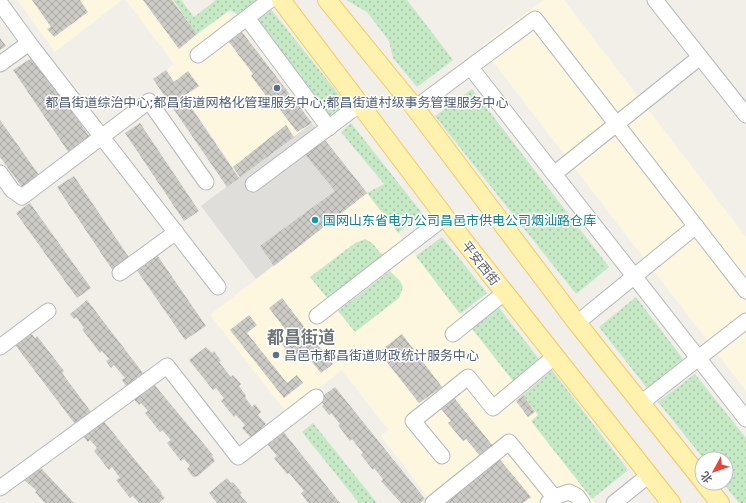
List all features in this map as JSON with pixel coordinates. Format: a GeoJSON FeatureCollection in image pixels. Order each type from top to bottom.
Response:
{"type":"FeatureCollection","features":[{"type":"Feature","properties":{"kind":"main road","name":"平安西街"},"geometry":{"type":"LineString","coordinates":[[281,0],[445,217],[670,503]]}},
{"type":"Feature","properties":{"kind":"main road"},"geometry":{"type":"LineString","coordinates":[[327,0],[415,108],[577,323],[694,470]]}},
{"type":"Feature","properties":{"kind":"main road"},"geometry":{"type":"LineString","coordinates":[[710,491],[720,503]]}},
{"type":"Feature","properties":{"kind":"street"},"geometry":{"type":"LineString","coordinates":[[198,55],[270,0]]}},
{"type":"Feature","properties":{"kind":"street"},"geometry":{"type":"LineString","coordinates":[[655,0],[746,115]]}},
{"type":"Feature","properties":{"kind":"street"},"geometry":{"type":"LineString","coordinates":[[0,3],[29,43],[218,287]]}},
{"type":"Feature","properties":{"kind":"street"},"geometry":{"type":"LineString","coordinates":[[247,18],[329,128]]}},
{"type":"Feature","properties":{"kind":"street"},"geometry":{"type":"LineString","coordinates":[[415,108],[471,68],[535,19],[746,291]]}},
{"type":"Feature","properties":{"kind":"street"},"geometry":{"type":"LineString","coordinates":[[0,64],[29,43]]}},
{"type":"Feature","properties":{"kind":"street"},"geometry":{"type":"LineString","coordinates":[[554,174],[700,57]]}},
{"type":"Feature","properties":{"kind":"street"},"geometry":{"type":"LineString","coordinates":[[471,68],[746,420]]}},
{"type":"Feature","properties":{"kind":"street"},"geometry":{"type":"LineString","coordinates":[[0,173],[12,190],[22,197],[149,101],[206,182]]}},
{"type":"Feature","properties":{"kind":"street"},"geometry":{"type":"LineString","coordinates":[[253,184],[360,104]]}},
{"type":"Feature","properties":{"kind":"street"},"geometry":{"type":"LineString","coordinates":[[317,316],[445,217]]}},
{"type":"Feature","properties":{"kind":"street"},"geometry":{"type":"LineString","coordinates":[[577,323],[696,226]]}},
{"type":"Feature","properties":{"kind":"street"},"geometry":{"type":"LineString","coordinates":[[120,273],[176,232]]}},
{"type":"Feature","properties":{"kind":"street"},"geometry":{"type":"LineString","coordinates":[[453,334],[504,293]]}},
{"type":"Feature","properties":{"kind":"street"},"geometry":{"type":"LineString","coordinates":[[0,347],[48,311]]}},
{"type":"Feature","properties":{"kind":"street"},"geometry":{"type":"LineString","coordinates":[[641,403],[746,321]]}},
{"type":"Feature","properties":{"kind":"street"},"geometry":{"type":"LineString","coordinates":[[442,456],[413,421],[468,377],[493,408],[554,357]]}},
{"type":"Feature","properties":{"kind":"street"},"geometry":{"type":"LineString","coordinates":[[0,488],[167,366],[238,457],[316,397]]}},
{"type":"Feature","properties":{"kind":"street"},"geometry":{"type":"LineString","coordinates":[[433,503],[509,442],[551,500],[568,492],[577,496],[582,503]]}},
{"type":"Feature","properties":{"kind":"street"},"geometry":{"type":"LineString","coordinates":[[614,503],[649,475]]}},
{"type":"Feature","properties":{"kind":"shaded area"},"geometry":{"type":"Polygon","coordinates":[[[17,0],[122,0],[55,52],[17,0]]]}},
{"type":"Feature","properties":{"kind":"shaded area"},"geometry":{"type":"Polygon","coordinates":[[[126,0],[173,0],[197,34],[194,37],[227,12],[312,123],[240,177],[166,70],[174,64],[126,0]]]}},
{"type":"Feature","properties":{"kind":"shaded area"},"geometry":{"type":"Polygon","coordinates":[[[543,0],[564,0],[746,237],[746,391],[481,46],[543,0]]]}},
{"type":"Feature","properties":{"kind":"shaded area"},"geometry":{"type":"Polygon","coordinates":[[[312,123],[367,193],[256,279],[201,206],[312,123]]]}},
{"type":"Feature","properties":{"kind":"shaded area"},"geometry":{"type":"Polygon","coordinates":[[[367,193],[513,381],[538,415],[531,421],[595,503],[424,503],[429,499],[381,436],[388,430],[342,370],[287,413],[210,315],[367,193]]]}},
{"type":"Feature","properties":{"kind":"green space"},"geometry":{"type":"Polygon","coordinates":[[[173,0],[181,0],[194,17],[216,0],[257,0],[237,14],[230,10],[197,34],[173,0]]]}},
{"type":"Feature","properties":{"kind":"green space"},"geometry":{"type":"Polygon","coordinates":[[[346,0],[407,0],[453,60],[417,87],[393,58],[389,41],[367,12],[346,0]]]}},
{"type":"Feature","properties":{"kind":"green space"},"geometry":{"type":"Polygon","coordinates":[[[270,8],[348,106],[339,114],[336,111],[326,118],[253,22],[270,8]]]}},
{"type":"Feature","properties":{"kind":"green space"},"geometry":{"type":"Polygon","coordinates":[[[472,89],[609,267],[576,294],[435,116],[472,89]]]}},
{"type":"Feature","properties":{"kind":"green space"},"geometry":{"type":"Polygon","coordinates":[[[351,123],[422,213],[398,233],[367,193],[384,184],[341,132],[351,123]]]}},
{"type":"Feature","properties":{"kind":"green space"},"geometry":{"type":"Polygon","coordinates":[[[442,237],[487,293],[460,314],[416,256],[442,237]]]}},
{"type":"Feature","properties":{"kind":"green space"},"geometry":{"type":"Polygon","coordinates":[[[365,239],[372,243],[383,256],[328,299],[310,277],[355,243],[365,239]]]}},
{"type":"Feature","properties":{"kind":"green space"},"geometry":{"type":"Polygon","coordinates":[[[390,271],[400,281],[403,287],[399,298],[355,332],[338,311],[390,271]]]}},
{"type":"Feature","properties":{"kind":"green space"},"geometry":{"type":"Polygon","coordinates":[[[636,297],[683,359],[647,388],[599,327],[636,297]]]}},
{"type":"Feature","properties":{"kind":"green space"},"geometry":{"type":"Polygon","coordinates":[[[497,305],[539,359],[513,381],[470,326],[497,305]]]}},
{"type":"Feature","properties":{"kind":"green space"},"geometry":{"type":"Polygon","coordinates":[[[552,370],[628,470],[592,499],[531,421],[538,415],[523,395],[552,370]]]}},
{"type":"Feature","properties":{"kind":"green space"},"geometry":{"type":"Polygon","coordinates":[[[695,374],[746,438],[746,503],[739,503],[729,491],[734,491],[734,451],[698,451],[658,402],[695,374]]]}},
{"type":"Feature","properties":{"kind":"green space"},"geometry":{"type":"Polygon","coordinates":[[[313,423],[377,503],[359,503],[302,432],[313,423]]]}},
{"type":"Feature","properties":{"kind":"building"},"geometry":{"type":"Polygon","coordinates":[[[32,0],[80,0],[88,12],[54,37],[47,29],[51,27],[32,0]]]}},
{"type":"Feature","properties":{"kind":"building"},"geometry":{"type":"Polygon","coordinates":[[[143,0],[172,0],[197,34],[179,49],[143,0]]]}},
{"type":"Feature","properties":{"kind":"building"},"geometry":{"type":"Polygon","coordinates":[[[242,32],[312,123],[297,132],[269,95],[267,97],[251,76],[253,74],[229,42],[242,32]]]}},
{"type":"Feature","properties":{"kind":"building"},"geometry":{"type":"Polygon","coordinates":[[[0,38],[6,46],[0,50],[0,38]]]}},
{"type":"Feature","properties":{"kind":"building"},"geometry":{"type":"Polygon","coordinates":[[[35,56],[91,139],[69,153],[13,70],[35,56]]]}},
{"type":"Feature","properties":{"kind":"building"},"geometry":{"type":"Polygon","coordinates":[[[166,70],[174,82],[188,71],[199,86],[184,96],[180,91],[239,178],[227,187],[153,79],[166,70]]]}},
{"type":"Feature","properties":{"kind":"building"},"geometry":{"type":"Polygon","coordinates":[[[0,120],[39,175],[22,187],[0,157],[0,120]]]}},
{"type":"Feature","properties":{"kind":"building"},"geometry":{"type":"Polygon","coordinates":[[[140,123],[199,211],[184,221],[125,133],[140,123]]]}},
{"type":"Feature","properties":{"kind":"building"},"geometry":{"type":"Polygon","coordinates":[[[286,125],[294,137],[240,177],[233,167],[286,125]]]}},
{"type":"Feature","properties":{"kind":"building","name":"国网山东省电力公司昌邑市供电公司烟汕路仓库"},"geometry":{"type":"Polygon","coordinates":[[[324,139],[367,193],[274,266],[260,246],[335,191],[304,153],[324,139]]]}},
{"type":"Feature","properties":{"kind":"building"},"geometry":{"type":"Polygon","coordinates":[[[74,176],[130,259],[113,271],[57,187],[74,176]]]}},
{"type":"Feature","properties":{"kind":"building"},"geometry":{"type":"Polygon","coordinates":[[[30,203],[91,288],[77,298],[16,213],[30,203]]]}},
{"type":"Feature","properties":{"kind":"building"},"geometry":{"type":"Polygon","coordinates":[[[157,255],[206,326],[185,340],[136,269],[157,255]]]}},
{"type":"Feature","properties":{"kind":"building"},"geometry":{"type":"Polygon","coordinates":[[[282,298],[333,364],[321,373],[303,351],[293,359],[279,340],[288,333],[269,308],[282,298]]]}},
{"type":"Feature","properties":{"kind":"building"},"geometry":{"type":"Polygon","coordinates":[[[87,300],[143,373],[126,386],[122,380],[125,378],[114,365],[111,368],[106,361],[109,359],[102,351],[100,353],[82,329],[84,328],[76,317],[74,319],[70,314],[87,300]]]}},
{"type":"Feature","properties":{"kind":"building"},"geometry":{"type":"Polygon","coordinates":[[[249,315],[257,325],[247,333],[287,383],[297,375],[303,383],[284,398],[230,330],[249,315]]]}},
{"type":"Feature","properties":{"kind":"building"},"geometry":{"type":"Polygon","coordinates":[[[28,330],[35,338],[37,336],[64,371],[62,373],[91,412],[75,424],[13,342],[28,330]]]}},
{"type":"Feature","properties":{"kind":"building"},"geometry":{"type":"Polygon","coordinates":[[[402,334],[442,387],[419,403],[379,352],[402,334]]]}},
{"type":"Feature","properties":{"kind":"building"},"geometry":{"type":"Polygon","coordinates":[[[206,347],[212,353],[214,351],[221,361],[219,362],[231,377],[233,375],[241,384],[239,386],[252,407],[255,404],[261,412],[258,415],[266,424],[251,438],[242,428],[245,425],[236,415],[234,417],[221,401],[224,398],[216,388],[213,390],[189,360],[206,347]]]}},
{"type":"Feature","properties":{"kind":"building"},"geometry":{"type":"Polygon","coordinates":[[[152,382],[213,455],[212,456],[215,461],[198,476],[193,477],[187,469],[190,466],[184,459],[181,461],[167,443],[171,440],[162,430],[160,432],[145,413],[148,411],[141,403],[139,405],[133,398],[152,382]]]}},
{"type":"Feature","properties":{"kind":"building"},"geometry":{"type":"Polygon","coordinates":[[[335,387],[425,499],[420,503],[401,503],[381,481],[383,479],[374,468],[373,470],[361,455],[363,453],[352,439],[350,441],[338,425],[340,424],[331,413],[329,415],[322,406],[324,405],[319,399],[335,387]]]}},
{"type":"Feature","properties":{"kind":"building"},"geometry":{"type":"Polygon","coordinates":[[[451,394],[493,446],[480,456],[466,439],[463,441],[448,423],[451,421],[438,405],[451,394]]]}},
{"type":"Feature","properties":{"kind":"building"},"geometry":{"type":"Polygon","coordinates":[[[523,395],[535,412],[528,417],[516,401],[523,395]]]}},
{"type":"Feature","properties":{"kind":"building"},"geometry":{"type":"Polygon","coordinates":[[[102,419],[162,493],[161,494],[165,498],[159,503],[139,503],[133,496],[130,498],[116,480],[120,478],[112,467],[109,470],[94,451],[97,448],[90,440],[88,442],[82,435],[102,419]]]}},
{"type":"Feature","properties":{"kind":"building"},"geometry":{"type":"Polygon","coordinates":[[[282,430],[340,503],[308,503],[301,493],[304,491],[274,458],[277,456],[266,443],[282,430]]]}},
{"type":"Feature","properties":{"kind":"building"},"geometry":{"type":"Polygon","coordinates":[[[497,456],[531,497],[523,503],[436,503],[497,456]]]}},
{"type":"Feature","properties":{"kind":"building"},"geometry":{"type":"Polygon","coordinates":[[[38,465],[74,503],[45,503],[35,492],[37,491],[23,479],[38,465]]]}},
{"type":"Feature","properties":{"kind":"building"},"geometry":{"type":"Polygon","coordinates":[[[227,478],[231,483],[233,482],[242,493],[240,495],[247,503],[217,503],[209,493],[227,478]]]}},
{"type":"Feature","properties":{"kind":"place","name":"都昌街道综治中心;都昌街道网格化管理服务中心;都昌街道村级事务管理服务中心"},"geometry":{"type":"Point","coordinates":[277,88]}},
{"type":"Feature","properties":{"kind":"place","name":"国网山东省电力公司昌邑市供电公司烟汕路仓库"},"geometry":{"type":"Point","coordinates":[315,220]}},
{"type":"Feature","properties":{"kind":"place","name":"昌邑市都昌街道财政统计服务中心"},"geometry":{"type":"Point","coordinates":[276,355]}},
{"type":"Feature","properties":{"kind":"district","name":"都昌街道"},"geometry":{"type":"Point","coordinates":[301,336]}}]}
